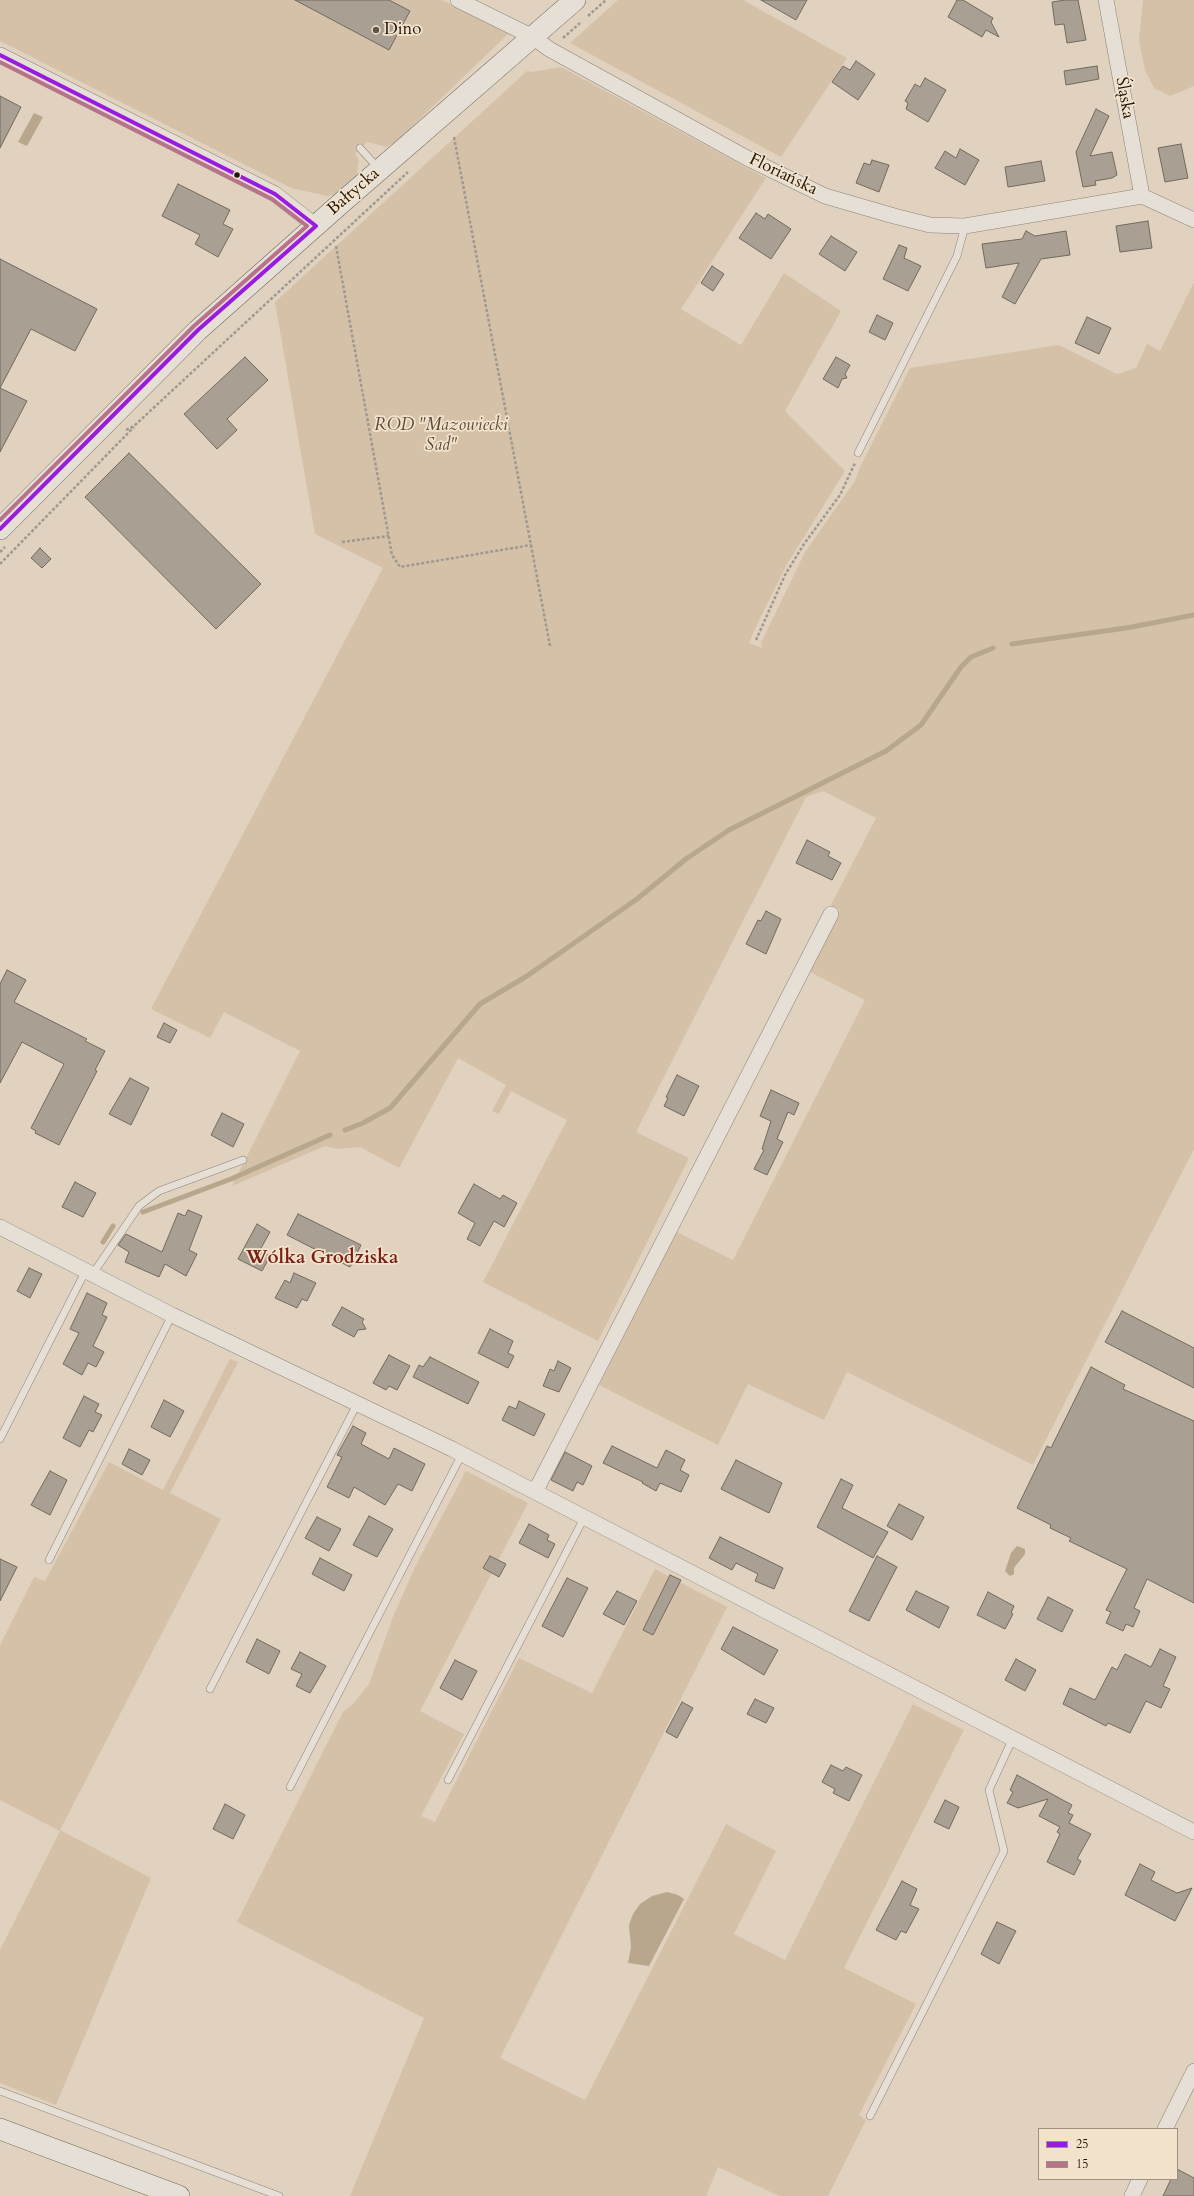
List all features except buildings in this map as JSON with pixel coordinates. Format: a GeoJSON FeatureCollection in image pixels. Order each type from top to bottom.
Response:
{"type":"FeatureCollection","features":[{"type":"Feature","properties":{"kind":"street","name":"Floriańska"},"geometry":{"type":"LineString","coordinates":[[458,0],[533,37],[549,49],[747,158],[825,196],[930,225],[965,226],[1142,196]]}},
{"type":"Feature","properties":{"kind":"street","name":"Bałtycka"},"geometry":{"type":"LineString","coordinates":[[0,529],[198,330],[575,0]]}},
{"type":"Feature","properties":{"kind":"street","name":"Śląska"},"geometry":{"type":"LineString","coordinates":[[1106,0],[1142,196]]}},
{"type":"Feature","properties":{"kind":"street"},"geometry":{"type":"LineString","coordinates":[[0,56],[275,194],[316,226]]}},
{"type":"Feature","properties":{"kind":"street"},"geometry":{"type":"LineString","coordinates":[[1142,196],[1194,220]]}},
{"type":"Feature","properties":{"kind":"street"},"geometry":{"type":"LineString","coordinates":[[535,1492],[831,914]]}},
{"type":"Feature","properties":{"kind":"street"},"geometry":{"type":"LineString","coordinates":[[0,1227],[89,1274],[172,1315],[462,1454],[1194,1832]]}},
{"type":"Feature","properties":{"kind":"street"},"geometry":{"type":"LineString","coordinates":[[1166,2128],[1194,2071]]}},
{"type":"Feature","properties":{"kind":"street"},"geometry":{"type":"LineString","coordinates":[[0,2129],[179,2196]]}},
{"type":"Feature","properties":{"kind":"street"},"geometry":{"type":"LineString","coordinates":[[1132,2196],[1140,2180]]}},
{"type":"Feature","properties":{"kind":"lane"},"geometry":{"type":"LineString","coordinates":[[360,148],[380,170]]}},
{"type":"Feature","properties":{"kind":"lane"},"geometry":{"type":"LineString","coordinates":[[858,453],[957,256],[965,226]]}},
{"type":"Feature","properties":{"kind":"lane"},"geometry":{"type":"LineString","coordinates":[[0,1439],[89,1274],[138,1206],[159,1191],[243,1160]]}},
{"type":"Feature","properties":{"kind":"lane"},"geometry":{"type":"LineString","coordinates":[[49,1560],[172,1315]]}},
{"type":"Feature","properties":{"kind":"lane"},"geometry":{"type":"LineString","coordinates":[[210,1689],[357,1404]]}},
{"type":"Feature","properties":{"kind":"lane"},"geometry":{"type":"LineString","coordinates":[[290,1787],[462,1454]]}},
{"type":"Feature","properties":{"kind":"lane"},"geometry":{"type":"LineString","coordinates":[[448,1780],[584,1518]]}},
{"type":"Feature","properties":{"kind":"lane"},"geometry":{"type":"LineString","coordinates":[[870,2116],[1004,1851],[989,1790],[1013,1738]]}},
{"type":"Feature","properties":{"kind":"lane"},"geometry":{"type":"LineString","coordinates":[[0,2091],[279,2196]]}},
{"type":"Feature","properties":{"kind":"path"},"geometry":{"type":"LineString","coordinates":[[549,49],[606,0]]}},
{"type":"Feature","properties":{"kind":"path"},"geometry":{"type":"LineString","coordinates":[[454,137],[550,646]]}},
{"type":"Feature","properties":{"kind":"path"},"geometry":{"type":"LineString","coordinates":[[0,564],[133,430],[134,426],[412,168]]}},
{"type":"Feature","properties":{"kind":"path"},"geometry":{"type":"LineString","coordinates":[[336,246],[392,554],[400,567],[531,545]]}},
{"type":"Feature","properties":{"kind":"path"},"geometry":{"type":"LineString","coordinates":[[756,640],[785,575],[804,544],[840,495],[858,453]]}},
{"type":"Feature","properties":{"kind":"path"},"geometry":{"type":"LineString","coordinates":[[342,542],[389,536]]}},
{"type":"Feature","properties":{"kind":"green space"},"geometry":{"type":"Polygon","coordinates":[[[0,0],[442,0],[509,33],[399,139],[387,147],[367,142],[355,154],[359,160],[357,174],[351,184],[338,194],[327,196],[291,188],[0,41],[0,0]]]}},
{"type":"Feature","properties":{"kind":"green space"},"geometry":{"type":"Polygon","coordinates":[[[618,0],[743,0],[847,58],[781,157],[570,43],[618,0]]]}},
{"type":"Feature","properties":{"kind":"green space"},"geometry":{"type":"Polygon","coordinates":[[[1143,0],[1194,0],[1194,86],[1170,96],[1154,88],[1145,70],[1139,41],[1143,0]]]}},
{"type":"Feature","properties":{"kind":"green space","name":"ROD \"Mazowiecki Sad\""},"geometry":{"type":"Polygon","coordinates":[[[561,67],[766,178],[681,309],[741,345],[784,273],[841,311],[785,411],[845,471],[786,566],[754,631],[749,643],[762,648],[761,643],[805,552],[855,481],[859,469],[910,368],[1059,345],[1117,374],[1136,368],[1147,344],[1160,351],[1194,282],[1194,1149],[1033,1465],[847,1372],[824,1420],[748,1384],[718,1445],[599,1385],[677,1232],[733,1260],[865,1000],[810,972],[840,910],[831,905],[876,818],[823,791],[806,797],[636,1132],[689,1158],[598,1341],[483,1282],[567,1120],[511,1091],[499,1114],[492,1111],[506,1085],[458,1058],[399,1168],[360,1147],[337,1149],[325,1146],[232,1186],[300,1051],[224,1012],[210,1038],[151,1009],[383,568],[315,534],[275,302],[527,71],[532,72],[561,67]]]}},
{"type":"Feature","properties":{"kind":"green space"},"geometry":{"type":"Polygon","coordinates":[[[230,1359],[238,1362],[170,1493],[221,1519],[60,1830],[151,1878],[56,2105],[0,2083],[0,1950],[60,1831],[0,1800],[0,1645],[34,1577],[45,1581],[109,1462],[163,1490],[230,1359]]]}},
{"type":"Feature","properties":{"kind":"green space"},"geometry":{"type":"Polygon","coordinates":[[[466,1471],[528,1503],[420,1711],[464,1734],[421,1816],[435,1822],[519,1658],[592,1693],[655,1569],[727,1607],[500,2058],[585,2100],[726,1824],[776,1851],[734,1934],[785,1960],[913,1704],[964,1730],[844,1968],[916,2004],[859,2115],[866,2120],[828,2196],[779,2196],[718,2167],[706,2196],[350,2196],[424,2018],[237,1922],[343,1712],[354,1703],[369,1684],[393,1617],[415,1567],[466,1471]]]}},
{"type":"Feature","properties":{"kind":"shaded area"},"geometry":{"type":"Polygon","coordinates":[[[34,113],[43,117],[27,146],[18,142],[34,113]]]}},
{"type":"Feature","properties":{"kind":"shaded area"},"geometry":{"type":"Polygon","coordinates":[[[1017,1546],[1025,1549],[1025,1554],[1014,1568],[1014,1574],[1010,1576],[1005,1571],[1011,1553],[1017,1546]]]}},
{"type":"Feature","properties":{"kind":"shaded area"},"geometry":{"type":"Polygon","coordinates":[[[667,1892],[678,1895],[684,1899],[649,1966],[628,1963],[631,1947],[629,1925],[633,1914],[640,1904],[652,1896],[667,1892]]]}},
{"type":"Feature","properties":{"kind":"waterway"},"geometry":{"type":"LineString","coordinates":[[1012,644],[1126,628],[1194,615]]}},
{"type":"Feature","properties":{"kind":"waterway"},"geometry":{"type":"LineString","coordinates":[[345,1130],[363,1123],[390,1108],[480,1004],[527,976],[637,899],[686,859],[729,830],[886,751],[921,725],[961,667],[971,657],[993,648]]}},
{"type":"Feature","properties":{"kind":"waterway"},"geometry":{"type":"LineString","coordinates":[[143,1212],[231,1179],[330,1135]]}},
{"type":"Feature","properties":{"kind":"waterway"},"geometry":{"type":"LineString","coordinates":[[103,1242],[113,1226]]}},
{"type":"Feature","properties":{"kind":"transit line","name":"25"},"geometry":{"type":"LineString","coordinates":[[0,55],[275,194],[316,226]]}},
{"type":"Feature","properties":{"kind":"transit line","name":"15"},"geometry":{"type":"LineString","coordinates":[[0,62],[272,199],[307,226],[194,326],[0,520]]}},
{"type":"Feature","properties":{"kind":"transit line","name":"25"},"geometry":{"type":"LineString","coordinates":[[0,529],[198,330],[316,226]]}},
{"type":"Feature","properties":{"kind":"place","name":"Dino"},"geometry":{"type":"Point","coordinates":[376,30]}},
{"type":"Feature","properties":{"kind":"district","name":"Wólka Grodziska"},"geometry":{"type":"Point","coordinates":[322,1259]}}]}
